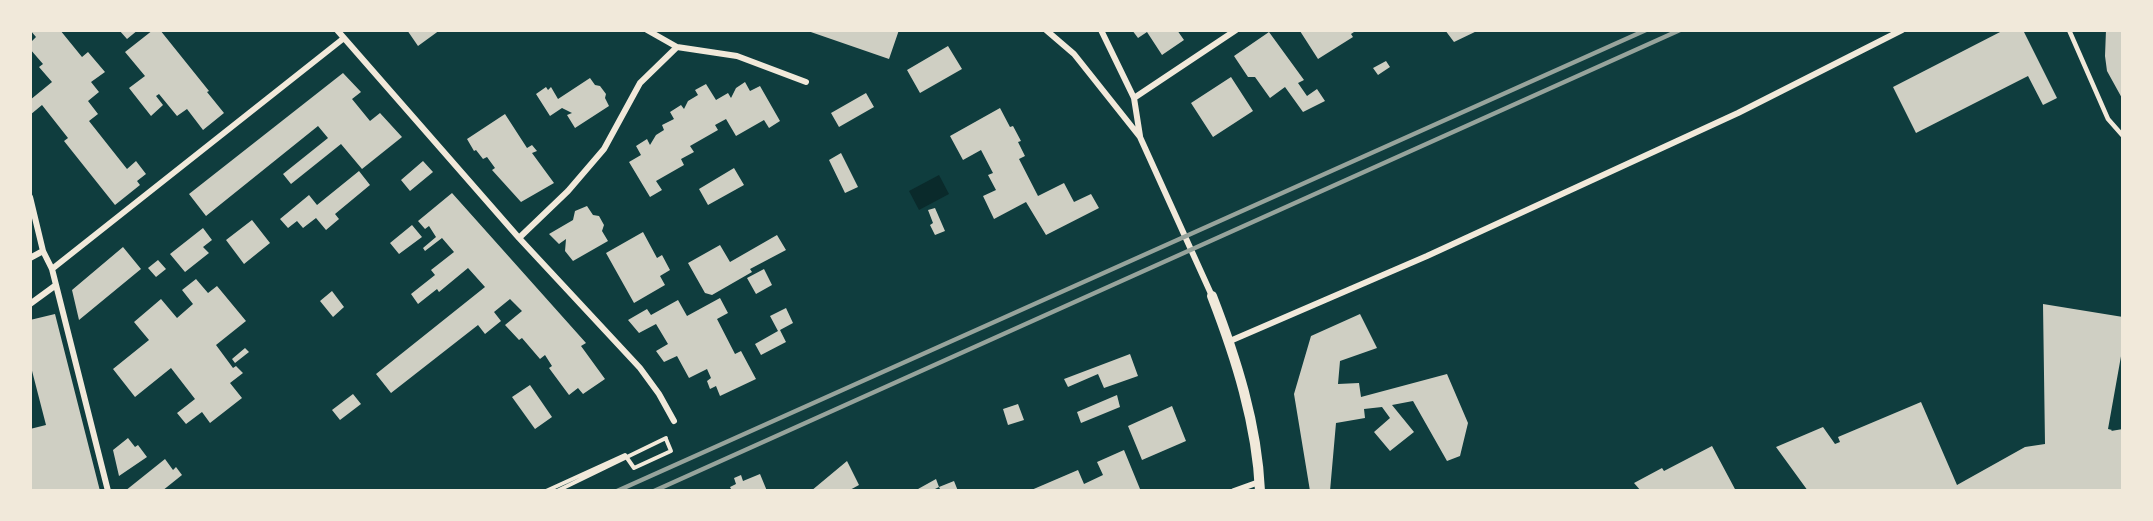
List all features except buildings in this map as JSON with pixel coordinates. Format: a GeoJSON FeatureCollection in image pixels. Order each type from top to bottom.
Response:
{"type":"FeatureCollection","features":[{"type":"Feature","properties":{"kind":"street"},"geometry":{"type":"LineString","coordinates":[[337,30],[519,238],[640,368],[659,394],[674,421]]}},
{"type":"Feature","properties":{"kind":"street"},"geometry":{"type":"LineString","coordinates":[[647,30],[677,47],[737,56],[806,82]]}},
{"type":"Feature","properties":{"kind":"street"},"geometry":{"type":"LineString","coordinates":[[1046,30],[1074,54],[1140,136],[1212,296],[1230,341],[1251,426],[1260,486],[1234,491]]}},
{"type":"Feature","properties":{"kind":"street"},"geometry":{"type":"LineString","coordinates":[[1101,30],[1134,98],[1140,136]]}},
{"type":"Feature","properties":{"kind":"street"},"geometry":{"type":"LineString","coordinates":[[1134,98],[1236,30]]}},
{"type":"Feature","properties":{"kind":"street"},"geometry":{"type":"LineString","coordinates":[[1230,341],[1427,256],[1727,118],[1902,30]]}},
{"type":"Feature","properties":{"kind":"street"},"geometry":{"type":"LineString","coordinates":[[52,269],[344,38]]}},
{"type":"Feature","properties":{"kind":"street"},"geometry":{"type":"LineString","coordinates":[[519,238],[568,190],[604,149],[640,83],[677,47]]}},
{"type":"Feature","properties":{"kind":"street"},"geometry":{"type":"LineString","coordinates":[[30,197],[43,251],[52,269],[108,491]]}},
{"type":"Feature","properties":{"kind":"street"},"geometry":{"type":"LineString","coordinates":[[30,258],[43,251]]}},
{"type":"Feature","properties":{"kind":"street"},"geometry":{"type":"LineString","coordinates":[[30,304],[56,285]]}},
{"type":"Feature","properties":{"kind":"lane"},"geometry":{"type":"LineString","coordinates":[[2069,30],[2108,119],[2123,136]]}},
{"type":"Feature","properties":{"kind":"path"},"geometry":{"type":"LineString","coordinates":[[546,491],[625,455],[628,460],[630,464],[634,468],[671,451],[666,440],[653,445],[634,455],[624,460],[557,491]]}},
{"type":"Feature","properties":{"kind":"water"},"geometry":{"type":"Polygon","coordinates":[[[939,175],[949,194],[919,210],[909,191],[939,175]]]}},
{"type":"Feature","properties":{"kind":"railway"},"geometry":{"type":"LineString","coordinates":[[617,491],[1646,30]]}},
{"type":"Feature","properties":{"kind":"railway"},"geometry":{"type":"LineString","coordinates":[[654,491],[1680,30]]}}]}
